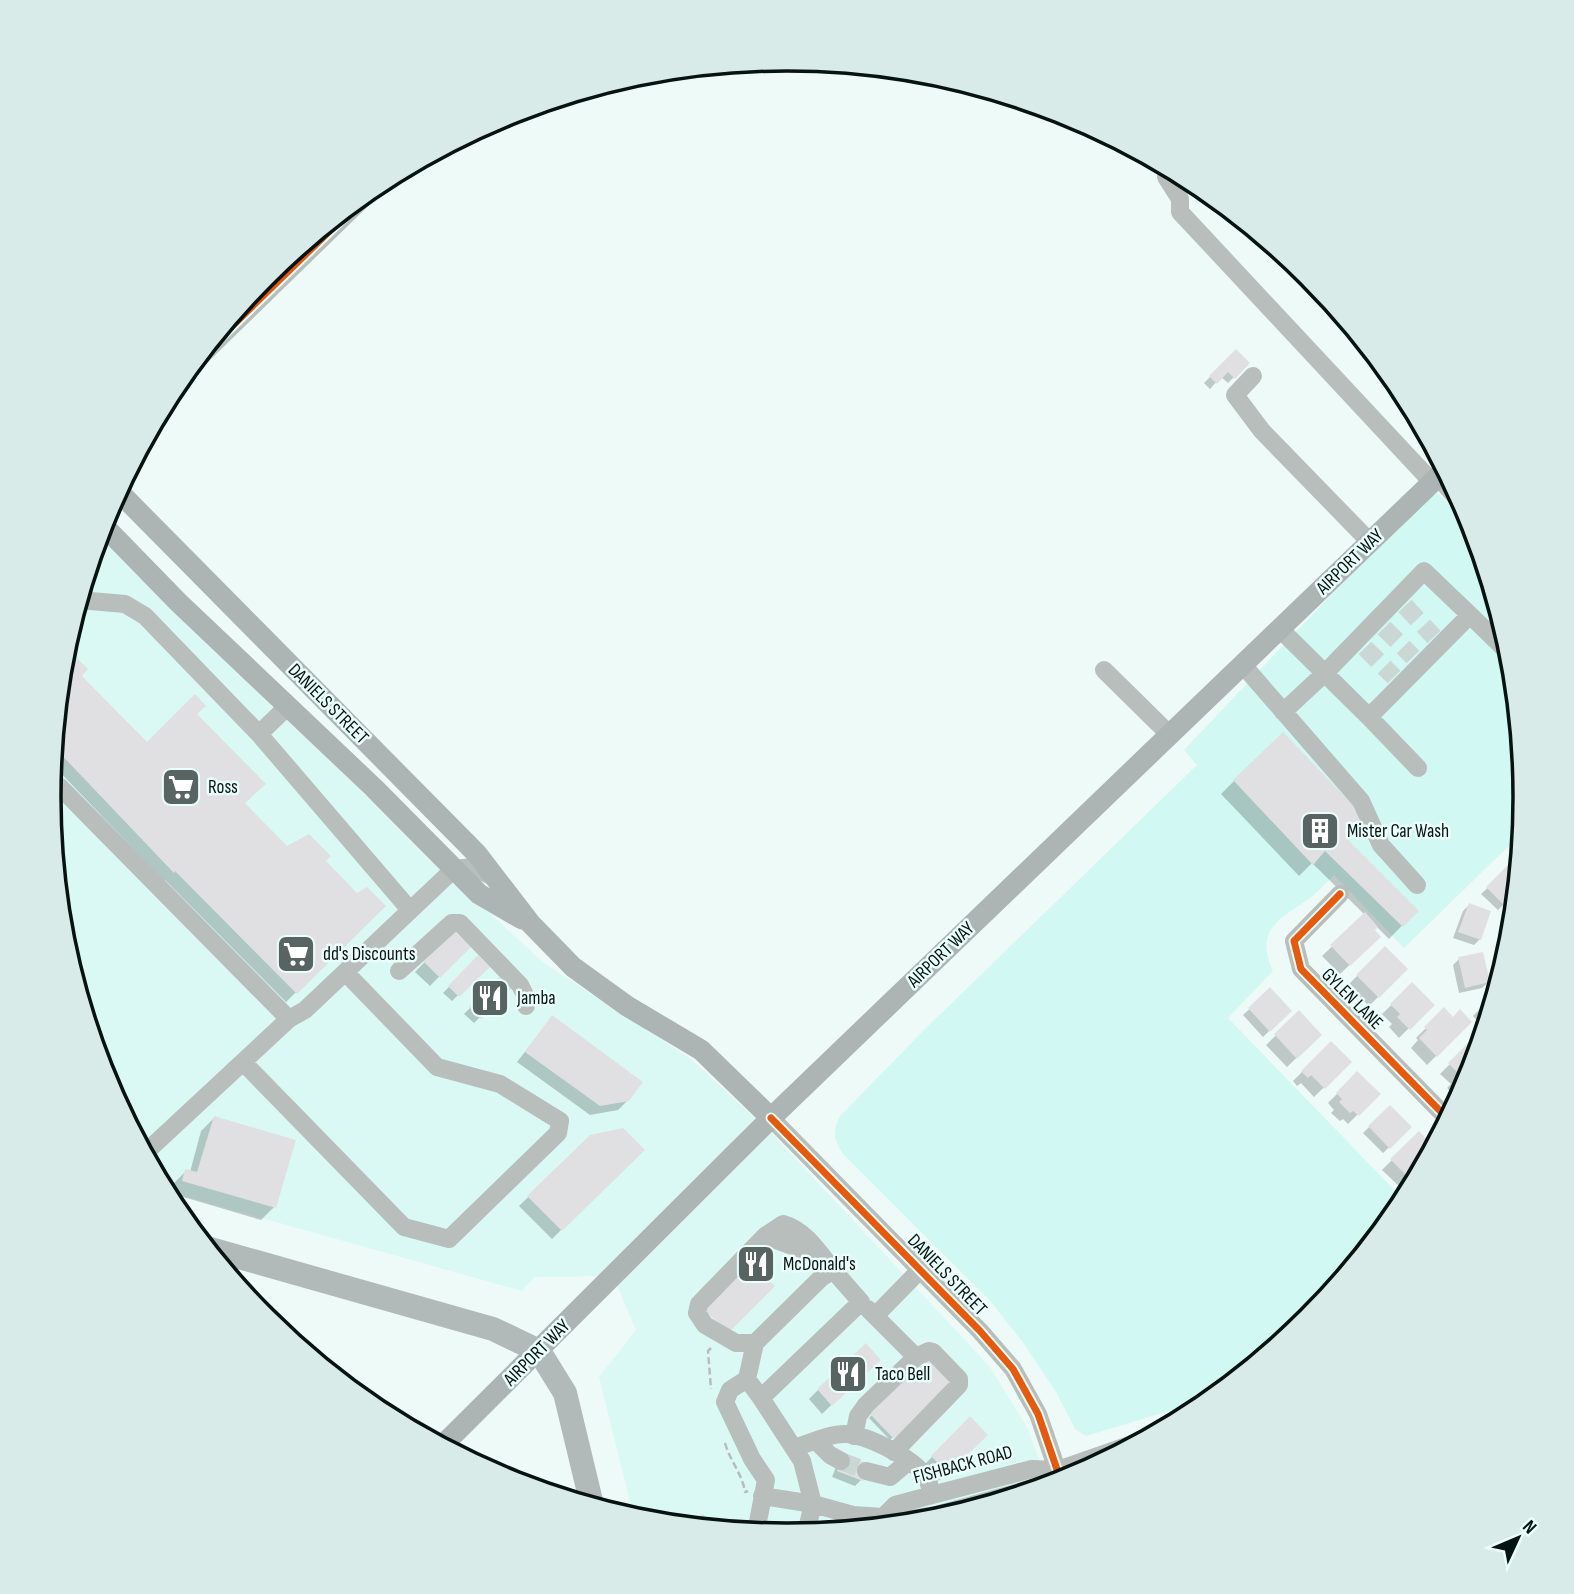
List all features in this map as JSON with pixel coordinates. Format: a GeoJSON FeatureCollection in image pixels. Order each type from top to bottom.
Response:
{"type":"FeatureCollection","features":[{"type":"Feature","properties":{"kind":"highway"},"geometry":{"type":"LineString","coordinates":[[222,1252],[493,1329],[539,1351],[565,1393],[589,1495]]}},
{"type":"Feature","properties":{"kind":"main road","name":"AIRPORT WAY"},"geometry":{"type":"LineString","coordinates":[[449,1439],[771,1118],[1438,476]]}},
{"type":"Feature","properties":{"kind":"main road","name":"DANIELS STREET"},"geometry":{"type":"LineString","coordinates":[[125,499],[477,855],[530,923],[573,967],[627,1006],[701,1050],[771,1118]]}},
{"type":"Feature","properties":{"kind":"main road","name":"DANIELS STREET"},"geometry":{"type":"LineString","coordinates":[[111,533],[178,603],[288,706],[479,894],[530,923]]}},
{"type":"Feature","properties":{"kind":"street"},"geometry":{"type":"LineString","coordinates":[[1168,179],[1180,199],[1180,212],[1438,476]]}},
{"type":"Feature","properties":{"kind":"street"},"geometry":{"type":"LineString","coordinates":[[252,307],[315,245]]}},
{"type":"Feature","properties":{"kind":"street"},"geometry":{"type":"LineString","coordinates":[[1254,376],[1235,395],[1262,431],[1370,542]]}},
{"type":"Feature","properties":{"kind":"street"},"geometry":{"type":"LineString","coordinates":[[1283,712],[1380,624],[1401,602],[1424,571],[1495,640]]}},
{"type":"Feature","properties":{"kind":"street"},"geometry":{"type":"LineString","coordinates":[[89,601],[125,604],[145,616],[259,734],[411,910]]}},
{"type":"Feature","properties":{"kind":"street"},"geometry":{"type":"LineString","coordinates":[[1369,717],[1397,680],[1469,615]]}},
{"type":"Feature","properties":{"kind":"street"},"geometry":{"type":"LineString","coordinates":[[1280,629],[1418,768]]}},
{"type":"Feature","properties":{"kind":"street"},"geometry":{"type":"LineString","coordinates":[[1243,665],[1361,801],[1381,845],[1417,885]]}},
{"type":"Feature","properties":{"kind":"street"},"geometry":{"type":"LineString","coordinates":[[1104,670],[1170,735]]}},
{"type":"Feature","properties":{"kind":"street"},"geometry":{"type":"LineString","coordinates":[[259,734],[288,706]]}},
{"type":"Feature","properties":{"kind":"street"},"geometry":{"type":"LineString","coordinates":[[61,788],[289,1019]]}},
{"type":"Feature","properties":{"kind":"street"},"geometry":{"type":"LineString","coordinates":[[151,1147],[289,1019],[305,1010],[454,869],[473,867],[494,877]]}},
{"type":"Feature","properties":{"kind":"street","name":"GYLEN LANE"},"geometry":{"type":"LineString","coordinates":[[1340,894],[1294,941],[1301,969],[1441,1112]]}},
{"type":"Feature","properties":{"kind":"street"},"geometry":{"type":"LineString","coordinates":[[399,971],[452,923],[460,923],[520,985],[526,1006]]}},
{"type":"Feature","properties":{"kind":"street"},"geometry":{"type":"LineString","coordinates":[[243,1062],[404,1227],[449,1239],[558,1133],[560,1121],[500,1084],[437,1067],[345,972]]}},
{"type":"Feature","properties":{"kind":"street","name":"DANIELS STREET"},"geometry":{"type":"LineString","coordinates":[[771,1118],[980,1331],[1013,1370],[1038,1414],[1058,1470]]}},
{"type":"Feature","properties":{"kind":"street"},"geometry":{"type":"LineString","coordinates":[[755,1343],[736,1343],[705,1325],[697,1313],[699,1304],[765,1236],[783,1224],[795,1227],[861,1302],[916,1357]]}},
{"type":"Feature","properties":{"kind":"street"},"geometry":{"type":"LineString","coordinates":[[758,1522],[766,1480],[752,1458],[725,1402],[730,1390],[747,1379],[755,1343],[821,1278],[828,1264]]}},
{"type":"Feature","properties":{"kind":"street"},"geometry":{"type":"LineString","coordinates":[[875,1316],[920,1270]]}},
{"type":"Feature","properties":{"kind":"street"},"geometry":{"type":"LineString","coordinates":[[761,1398],[861,1302]]}},
{"type":"Feature","properties":{"kind":"street"},"geometry":{"type":"LineString","coordinates":[[854,1436],[858,1416],[916,1357],[933,1352],[959,1379],[959,1385],[902,1456],[890,1477],[866,1471]]}},
{"type":"Feature","properties":{"kind":"street"},"geometry":{"type":"LineString","coordinates":[[747,1379],[802,1461],[813,1504],[809,1522]]}},
{"type":"Feature","properties":{"kind":"street"},"geometry":{"type":"LineString","coordinates":[[794,1448],[837,1435],[854,1436],[902,1456],[926,1477],[932,1495]]}},
{"type":"Feature","properties":{"kind":"street"},"geometry":{"type":"LineString","coordinates":[[816,1441],[830,1455],[841,1461]]}},
{"type":"Feature","properties":{"kind":"street","name":"FISHBACK ROAD"},"geometry":{"type":"LineString","coordinates":[[883,1517],[895,1505],[932,1495],[1032,1469],[1051,1473]]}},
{"type":"Feature","properties":{"kind":"street","name":"FISHBACK ROAD"},"geometry":{"type":"LineString","coordinates":[[762,1496],[813,1504],[853,1515],[882,1517]]}},
{"type":"Feature","properties":{"kind":"shaded area"},"geometry":{"type":"Polygon","coordinates":[[[1438,493],[1454,509],[1488,609],[1507,702],[1513,797],[1511,844],[1404,948],[1334,875],[1273,927],[1266,945],[1273,971],[1228,1018],[1396,1191],[1363,1239],[1333,1276],[1266,1343],[1229,1373],[1177,1409],[1086,1436],[1075,1429],[1056,1392],[1024,1344],[991,1302],[844,1155],[835,1136],[837,1122],[926,1028],[1197,765],[1184,750],[1348,577],[1426,501],[1438,493]]]}},
{"type":"Feature","properties":{"kind":"shaded area"},"geometry":{"type":"Polygon","coordinates":[[[109,537],[460,886],[544,963],[691,1059],[755,1118],[608,1276],[535,1277],[522,1291],[181,1196],[158,1160],[116,1075],[86,985],[67,892],[63,844],[61,797],[67,702],[86,609],[109,537]]]}},
{"type":"Feature","properties":{"kind":"shaded area"},"geometry":{"type":"Polygon","coordinates":[[[769,1130],[990,1367],[1027,1427],[1045,1475],[975,1498],[929,1509],[834,1521],[740,1521],[692,1517],[631,1506],[599,1377],[636,1330],[616,1283],[769,1130]]]}},
{"type":"Feature","properties":{"kind":"building"},"geometry":{"type":"Polygon","coordinates":[[[1236,349],[1250,363],[1235,379],[1228,372],[1217,384],[1209,376],[1236,349]]]}},
{"type":"Feature","properties":{"kind":"building"},"geometry":{"type":"Polygon","coordinates":[[[75,656],[88,669],[82,676],[147,742],[195,694],[206,706],[197,714],[266,784],[245,803],[287,846],[309,834],[331,856],[326,861],[357,893],[367,887],[386,906],[297,994],[175,871],[174,873],[63,756],[67,702],[75,656]]]}},
{"type":"Feature","properties":{"kind":"building","name":"Mister Car Wash"},"geometry":{"type":"Polygon","coordinates":[[[1283,732],[1367,820],[1349,841],[1419,911],[1403,927],[1325,851],[1313,865],[1233,780],[1283,732]]]}},
{"type":"Feature","properties":{"kind":"building"},"geometry":{"type":"Polygon","coordinates":[[[1508,865],[1509,866],[1505,906],[1486,887],[1508,865]]]}},
{"type":"Feature","properties":{"kind":"building"},"geometry":{"type":"Polygon","coordinates":[[[1469,903],[1491,911],[1481,940],[1458,932],[1469,903]]]}},
{"type":"Feature","properties":{"kind":"building"},"geometry":{"type":"Polygon","coordinates":[[[1365,912],[1378,927],[1375,930],[1381,937],[1350,966],[1330,945],[1365,912]]]}},
{"type":"Feature","properties":{"kind":"building"},"geometry":{"type":"Polygon","coordinates":[[[453,930],[471,947],[440,978],[423,961],[453,930]]]}},
{"type":"Feature","properties":{"kind":"building"},"geometry":{"type":"Polygon","coordinates":[[[1385,946],[1408,969],[1379,998],[1356,975],[1385,946]]]}},
{"type":"Feature","properties":{"kind":"building"},"geometry":{"type":"Polygon","coordinates":[[[1483,952],[1489,982],[1465,988],[1458,957],[1483,952]]]}},
{"type":"Feature","properties":{"kind":"building"},"geometry":{"type":"Polygon","coordinates":[[[478,955],[490,967],[459,997],[448,986],[478,955]]]}},
{"type":"Feature","properties":{"kind":"building","name":"Jamba"},"geometry":{"type":"Polygon","coordinates":[[[499,977],[511,989],[481,1019],[469,1007],[499,977]]]}},
{"type":"Feature","properties":{"kind":"building"},"geometry":{"type":"Polygon","coordinates":[[[1412,982],[1435,1005],[1410,1030],[1397,1017],[1400,1014],[1390,1004],[1412,982]]]}},
{"type":"Feature","properties":{"kind":"building"},"geometry":{"type":"Polygon","coordinates":[[[1270,987],[1292,1011],[1270,1032],[1248,1008],[1270,987]]]}},
{"type":"Feature","properties":{"kind":"building"},"geometry":{"type":"Polygon","coordinates":[[[1444,1007],[1453,1017],[1460,1009],[1472,1022],[1437,1057],[1419,1038],[1427,1030],[1424,1027],[1444,1007]]]}},
{"type":"Feature","properties":{"kind":"building"},"geometry":{"type":"Polygon","coordinates":[[[1299,1010],[1322,1035],[1297,1059],[1274,1034],[1299,1010]]]}},
{"type":"Feature","properties":{"kind":"building"},"geometry":{"type":"Polygon","coordinates":[[[552,1015],[643,1082],[629,1101],[600,1106],[525,1052],[552,1015]]]}},
{"type":"Feature","properties":{"kind":"building"},"geometry":{"type":"Polygon","coordinates":[[[1331,1041],[1352,1062],[1325,1089],[1311,1075],[1308,1078],[1301,1071],[1331,1041]]]}},
{"type":"Feature","properties":{"kind":"building"},"geometry":{"type":"Polygon","coordinates":[[[1469,1042],[1470,1042],[1459,1074],[1448,1063],[1469,1042]]]}},
{"type":"Feature","properties":{"kind":"building"},"geometry":{"type":"Polygon","coordinates":[[[1357,1071],[1381,1094],[1359,1116],[1353,1111],[1350,1113],[1339,1102],[1342,1099],[1336,1093],[1357,1071]]]}},
{"type":"Feature","properties":{"kind":"building"},"geometry":{"type":"Polygon","coordinates":[[[1390,1105],[1412,1127],[1390,1149],[1368,1126],[1390,1105]]]}},
{"type":"Feature","properties":{"kind":"building"},"geometry":{"type":"Polygon","coordinates":[[[214,1116],[296,1140],[276,1208],[182,1181],[185,1169],[197,1172],[214,1116]]]}},
{"type":"Feature","properties":{"kind":"building"},"geometry":{"type":"Polygon","coordinates":[[[623,1128],[645,1150],[562,1231],[527,1196],[590,1135],[623,1128]]]}},
{"type":"Feature","properties":{"kind":"building"},"geometry":{"type":"Polygon","coordinates":[[[1419,1131],[1427,1139],[1406,1175],[1390,1159],[1419,1131]]]}},
{"type":"Feature","properties":{"kind":"building"},"geometry":{"type":"Polygon","coordinates":[[[755,1258],[762,1266],[758,1270],[775,1286],[728,1333],[704,1309],[755,1258]]]}},
{"type":"Feature","properties":{"kind":"building"},"geometry":{"type":"Polygon","coordinates":[[[866,1343],[881,1360],[832,1406],[817,1389],[866,1343]]]}},
{"type":"Feature","properties":{"kind":"building"},"geometry":{"type":"Polygon","coordinates":[[[929,1355],[954,1381],[894,1439],[870,1414],[929,1355]]]}},
{"type":"Feature","properties":{"kind":"building"},"geometry":{"type":"Polygon","coordinates":[[[970,1416],[988,1435],[947,1472],[931,1456],[970,1416]]]}},
{"type":"Feature","properties":{"kind":"building"},"geometry":{"type":"Polygon","coordinates":[[[843,1454],[869,1464],[863,1481],[837,1471],[843,1454]]]}},
{"type":"Feature","properties":{"kind":"tunnel"},"geometry":{"type":"LineString","coordinates":[[1405,606],[1434,637]]}},
{"type":"Feature","properties":{"kind":"tunnel"},"geometry":{"type":"LineString","coordinates":[[1384,628],[1413,657]]}},
{"type":"Feature","properties":{"kind":"tunnel"},"geometry":{"type":"LineString","coordinates":[[1365,648],[1394,677]]}},
{"type":"Feature","properties":{"kind":"tunnel"},"geometry":{"type":"LineString","coordinates":[[841,1461],[866,1471]]}},
{"type":"Feature","properties":{"kind":"cycle path"},"geometry":{"type":"LineString","coordinates":[[252,307],[315,245]]}},
{"type":"Feature","properties":{"kind":"cycle path"},"geometry":{"type":"LineString","coordinates":[[1340,894],[1294,941],[1301,969],[1441,1112]]}},
{"type":"Feature","properties":{"kind":"cycle path"},"geometry":{"type":"LineString","coordinates":[[771,1118],[980,1331],[1013,1369],[1038,1414],[1057,1471]]}},
{"type":"Feature","properties":{"kind":"place","name":"Ross"},"geometry":{"type":"Point","coordinates":[181,787]}},
{"type":"Feature","properties":{"kind":"place","name":"Mister Car Wash"},"geometry":{"type":"Point","coordinates":[1320,831]}},
{"type":"Feature","properties":{"kind":"place","name":"dd's Discounts"},"geometry":{"type":"Point","coordinates":[296,954]}},
{"type":"Feature","properties":{"kind":"place","name":"Jamba"},"geometry":{"type":"Point","coordinates":[490,998]}},
{"type":"Feature","properties":{"kind":"place","name":"McDonald's"},"geometry":{"type":"Point","coordinates":[756,1264]}},
{"type":"Feature","properties":{"kind":"place","name":"Taco Bell"},"geometry":{"type":"Point","coordinates":[848,1374]}}]}
